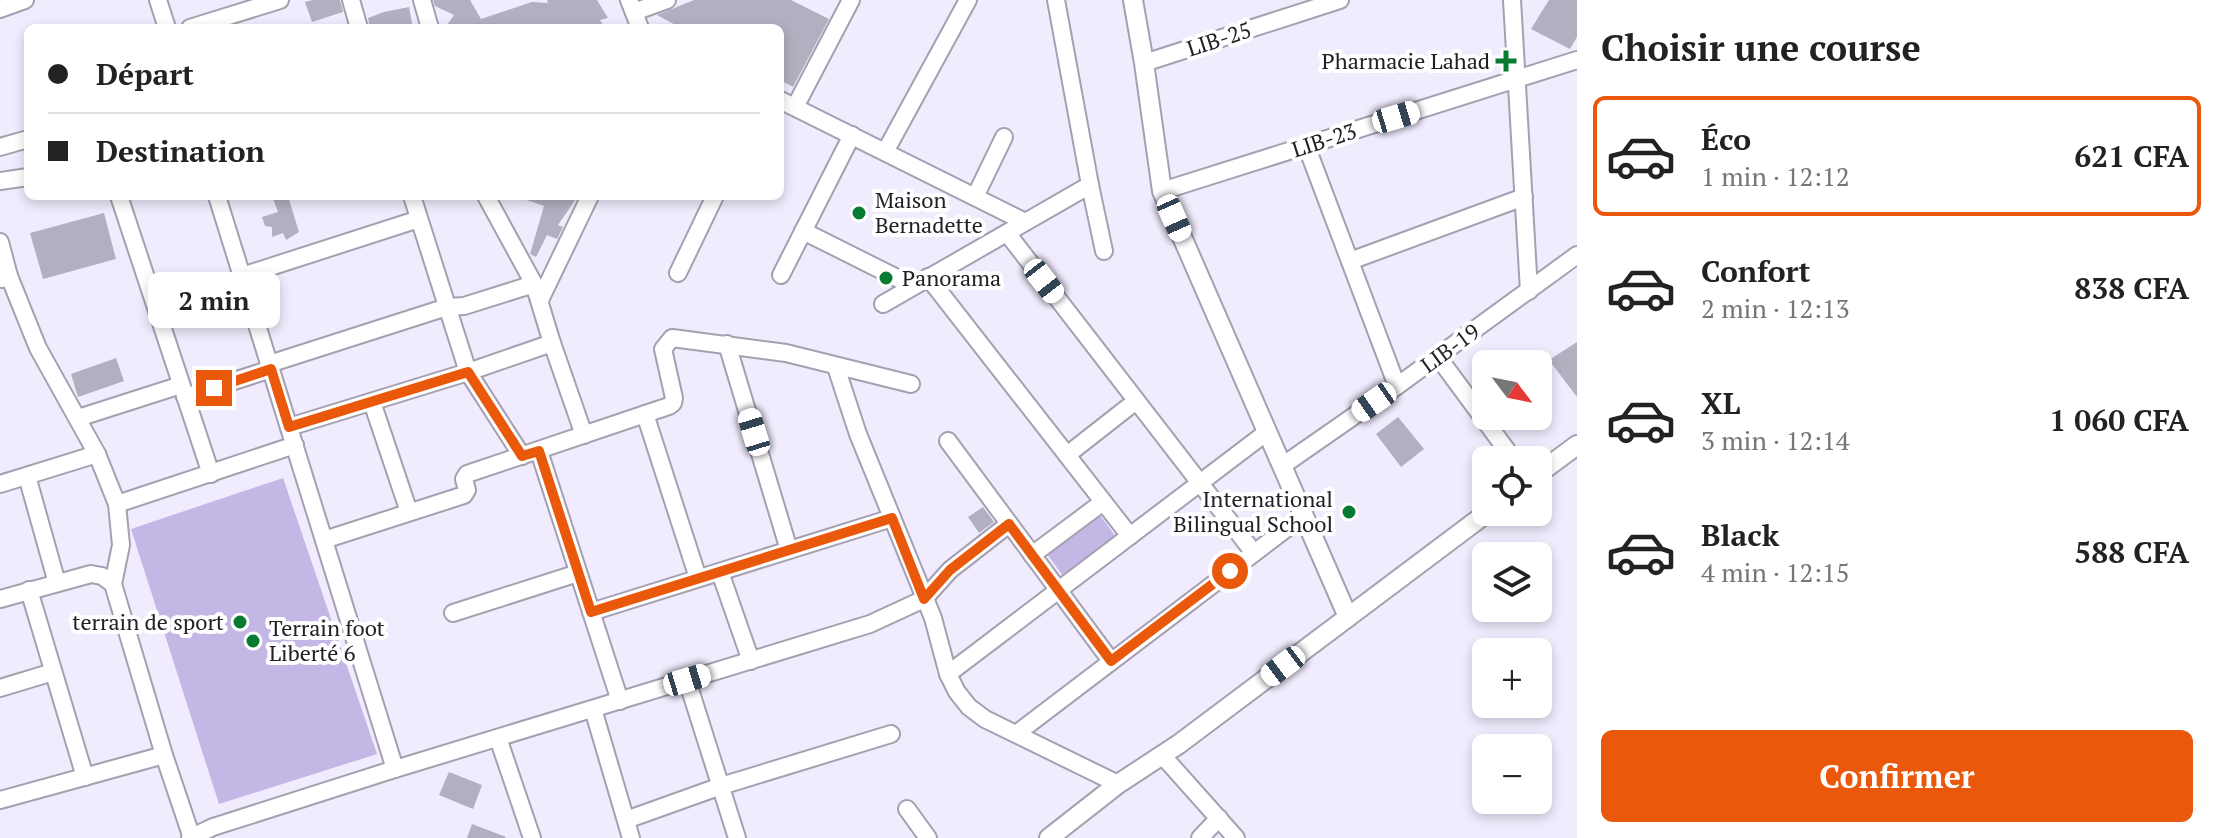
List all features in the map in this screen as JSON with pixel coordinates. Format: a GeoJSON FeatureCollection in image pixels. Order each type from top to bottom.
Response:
{"type":"FeatureCollection","features":[{"type":"Feature","properties":{"kind":"street"},"geometry":{"type":"LineString","coordinates":[[0,9],[25,0]]}},
{"type":"Feature","properties":{"kind":"street"},"geometry":{"type":"LineString","coordinates":[[158,0],[166,24]]}},
{"type":"Feature","properties":{"kind":"street"},"geometry":{"type":"LineString","coordinates":[[203,24],[280,0]]}},
{"type":"Feature","properties":{"kind":"street"},"geometry":{"type":"LineString","coordinates":[[351,0],[358,24]]}},
{"type":"Feature","properties":{"kind":"street"},"geometry":{"type":"LineString","coordinates":[[422,0],[429,24]]}},
{"type":"Feature","properties":{"kind":"street"},"geometry":{"type":"LineString","coordinates":[[634,13],[667,0]]}},
{"type":"Feature","properties":{"kind":"street"},"geometry":{"type":"LineString","coordinates":[[851,0],[788,103],[1025,222]]}},
{"type":"Feature","properties":{"kind":"street"},"geometry":{"type":"LineString","coordinates":[[885,152],[968,0]]}},
{"type":"Feature","properties":{"kind":"street"},"geometry":{"type":"LineString","coordinates":[[1056,0],[1104,251]]}},
{"type":"Feature","properties":{"kind":"street"},"geometry":{"type":"LineString","coordinates":[[1133,0],[1162,191],[1348,617]]}},
{"type":"Feature","properties":{"kind":"street","name":"LIB-25"},"geometry":{"type":"LineString","coordinates":[[1144,63],[1340,0]]}},
{"type":"Feature","properties":{"kind":"street"},"geometry":{"type":"LineString","coordinates":[[1512,0],[1529,291]]}},
{"type":"Feature","properties":{"kind":"street","name":"LIB-23"},"geometry":{"type":"LineString","coordinates":[[1162,191],[1577,60]]}},
{"type":"Feature","properties":{"kind":"street"},"geometry":{"type":"LineString","coordinates":[[781,275],[852,135]]}},
{"type":"Feature","properties":{"kind":"street"},"geometry":{"type":"LineString","coordinates":[[975,197],[1004,137]]}},
{"type":"Feature","properties":{"kind":"street"},"geometry":{"type":"LineString","coordinates":[[0,147],[24,140]]}},
{"type":"Feature","properties":{"kind":"street"},"geometry":{"type":"LineString","coordinates":[[1306,145],[1397,386]]}},
{"type":"Feature","properties":{"kind":"street"},"geometry":{"type":"LineString","coordinates":[[0,181],[24,178]]}},
{"type":"Feature","properties":{"kind":"street"},"geometry":{"type":"LineString","coordinates":[[883,304],[1090,185]]}},
{"type":"Feature","properties":{"kind":"street"},"geometry":{"type":"LineString","coordinates":[[1350,261],[1524,197]]}},
{"type":"Feature","properties":{"kind":"street"},"geometry":{"type":"LineString","coordinates":[[120,200],[211,474]]}},
{"type":"Feature","properties":{"kind":"street"},"geometry":{"type":"LineString","coordinates":[[218,200],[395,769]]}},
{"type":"Feature","properties":{"kind":"street"},"geometry":{"type":"LineString","coordinates":[[413,200],[468,372],[522,456]]}},
{"type":"Feature","properties":{"kind":"street"},"geometry":{"type":"LineString","coordinates":[[488,200],[537,292],[584,435]]}},
{"type":"Feature","properties":{"kind":"street"},"geometry":{"type":"LineString","coordinates":[[537,292],[588,200]]}},
{"type":"Feature","properties":{"kind":"street"},"geometry":{"type":"LineString","coordinates":[[678,273],[713,200]]}},
{"type":"Feature","properties":{"kind":"street"},"geometry":{"type":"LineString","coordinates":[[242,276],[419,219]]}},
{"type":"Feature","properties":{"kind":"street"},"geometry":{"type":"LineString","coordinates":[[803,231],[920,281],[1067,455],[1130,536]]}},
{"type":"Feature","properties":{"kind":"street"},"geometry":{"type":"LineString","coordinates":[[1007,233],[1254,553]]}},
{"type":"Feature","properties":{"kind":"street"},"geometry":{"type":"LineString","coordinates":[[0,242],[5,278],[38,348],[97,454],[117,504],[121,545],[113,584],[191,838],[213,827],[395,769],[870,624],[924,599],[950,570],[1009,524]]}},
{"type":"Feature","properties":{"kind":"street","name":"LIB-19"},"geometry":{"type":"LineString","coordinates":[[1282,466],[1577,255]]}},
{"type":"Feature","properties":{"kind":"street"},"geometry":{"type":"LineString","coordinates":[[78,418],[270,366],[447,307],[537,292]]}},
{"type":"Feature","properties":{"kind":"street"},"geometry":{"type":"LineString","coordinates":[[324,540],[464,495],[467,474],[669,406],[674,398],[663,349],[672,338],[786,353],[911,384]]}},
{"type":"Feature","properties":{"kind":"street"},"geometry":{"type":"LineString","coordinates":[[289,427],[552,343]]}},
{"type":"Feature","properties":{"kind":"street"},"geometry":{"type":"LineString","coordinates":[[727,344],[789,550]]}},
{"type":"Feature","properties":{"kind":"street"},"geometry":{"type":"LineString","coordinates":[[1438,357],[1504,446]]}},
{"type":"Feature","properties":{"kind":"street"},"geometry":{"type":"LineString","coordinates":[[836,367],[858,434],[941,642],[948,674],[957,692],[969,707],[985,719],[1118,784]]}},
{"type":"Feature","properties":{"kind":"street"},"geometry":{"type":"LineString","coordinates":[[1067,455],[1136,401]]}},
{"type":"Feature","properties":{"kind":"street"},"geometry":{"type":"LineString","coordinates":[[372,402],[409,512]]}},
{"type":"Feature","properties":{"kind":"street"},"geometry":{"type":"LineString","coordinates":[[645,414],[698,578]]}},
{"type":"Feature","properties":{"kind":"street"},"geometry":{"type":"LineString","coordinates":[[948,674],[1267,432]]}},
{"type":"Feature","properties":{"kind":"street"},"geometry":{"type":"LineString","coordinates":[[948,441],[1111,661]]}},
{"type":"Feature","properties":{"kind":"street"},"geometry":{"type":"LineString","coordinates":[[117,504],[295,445]]}},
{"type":"Feature","properties":{"kind":"street"},"geometry":{"type":"LineString","coordinates":[[1552,464],[1577,445]]}},
{"type":"Feature","properties":{"kind":"street"},"geometry":{"type":"LineString","coordinates":[[539,451],[620,701]]}},
{"type":"Feature","properties":{"kind":"street"},"geometry":{"type":"LineString","coordinates":[[0,484],[97,454]]}},
{"type":"Feature","properties":{"kind":"street"},"geometry":{"type":"LineString","coordinates":[[27,476],[57,583]]}},
{"type":"Feature","properties":{"kind":"street"},"geometry":{"type":"LineString","coordinates":[[1032,555],[1103,502]]}},
{"type":"Feature","properties":{"kind":"street"},"geometry":{"type":"LineString","coordinates":[[1016,734],[1303,516]]}},
{"type":"Feature","properties":{"kind":"street"},"geometry":{"type":"LineString","coordinates":[[591,612],[892,518]]}},
{"type":"Feature","properties":{"kind":"street"},"geometry":{"type":"LineString","coordinates":[[1049,838],[1472,524]]}},
{"type":"Feature","properties":{"kind":"street"},"geometry":{"type":"LineString","coordinates":[[720,572],[751,661]]}},
{"type":"Feature","properties":{"kind":"street"},"geometry":{"type":"LineString","coordinates":[[453,613],[578,573]]}},
{"type":"Feature","properties":{"kind":"street"},"geometry":{"type":"LineString","coordinates":[[0,599],[91,574],[102,576],[113,584]]}},
{"type":"Feature","properties":{"kind":"street"},"geometry":{"type":"LineString","coordinates":[[29,590],[85,777]]}},
{"type":"Feature","properties":{"kind":"street"},"geometry":{"type":"LineString","coordinates":[[0,688],[53,672]]}},
{"type":"Feature","properties":{"kind":"street"},"geometry":{"type":"LineString","coordinates":[[687,680],[737,838]]}},
{"type":"Feature","properties":{"kind":"street"},"geometry":{"type":"LineString","coordinates":[[593,709],[631,838]]}},
{"type":"Feature","properties":{"kind":"street"},"geometry":{"type":"LineString","coordinates":[[626,820],[721,786],[891,734]]}},
{"type":"Feature","properties":{"kind":"street"},"geometry":{"type":"LineString","coordinates":[[498,738],[532,838]]}},
{"type":"Feature","properties":{"kind":"street"},"geometry":{"type":"LineString","coordinates":[[0,800],[164,755]]}},
{"type":"Feature","properties":{"kind":"street"},"geometry":{"type":"LineString","coordinates":[[1162,755],[1236,838]]}},
{"type":"Feature","properties":{"kind":"street"},"geometry":{"type":"LineString","coordinates":[[907,809],[928,838]]}},
{"type":"Feature","properties":{"kind":"street"},"geometry":{"type":"LineString","coordinates":[[1200,838],[1219,818]]}},
{"type":"Feature","properties":{"kind":"shaded area","name":"Terrain foot Liberté 6"},"geometry":{"type":"Polygon","coordinates":[[[283,478],[377,754],[219,804],[131,529],[283,478]]]}},
{"type":"Feature","properties":{"kind":"shaded area"},"geometry":{"type":"Polygon","coordinates":[[[1100,515],[1116,537],[1063,576],[1047,554],[1100,515]]]}},
{"type":"Feature","properties":{"kind":"building"},"geometry":{"type":"Polygon","coordinates":[[[340,0],[343,12],[312,22],[305,2],[340,0]]]}},
{"type":"Feature","properties":{"kind":"building"},"geometry":{"type":"Polygon","coordinates":[[[433,0],[470,0],[481,19],[532,2],[597,0],[608,18],[600,20],[602,24],[448,24],[454,15],[435,6],[433,0]]]}},
{"type":"Feature","properties":{"kind":"building"},"geometry":{"type":"Polygon","coordinates":[[[694,0],[791,0],[829,19],[793,87],[784,82],[784,24],[674,24],[657,15],[694,0]]]}},
{"type":"Feature","properties":{"kind":"building"},"geometry":{"type":"Polygon","coordinates":[[[1549,0],[1577,0],[1577,37],[1570,49],[1531,29],[1549,0]]]}},
{"type":"Feature","properties":{"kind":"building"},"geometry":{"type":"Polygon","coordinates":[[[409,7],[412,24],[369,24],[368,18],[409,7]]]}},
{"type":"Feature","properties":{"kind":"building"},"geometry":{"type":"Polygon","coordinates":[[[274,200],[289,200],[299,232],[286,240],[283,233],[272,237],[272,227],[265,226],[262,217],[278,212],[274,200]]]}},
{"type":"Feature","properties":{"kind":"building"},"geometry":{"type":"Polygon","coordinates":[[[527,200],[575,200],[558,225],[563,227],[557,239],[547,235],[536,257],[530,254],[544,206],[527,200]]]}},
{"type":"Feature","properties":{"kind":"building"},"geometry":{"type":"Polygon","coordinates":[[[104,213],[116,259],[43,279],[30,233],[104,213]]]}},
{"type":"Feature","properties":{"kind":"building"},"geometry":{"type":"Polygon","coordinates":[[[1577,342],[1577,397],[1552,364],[1552,358],[1577,342]]]}},
{"type":"Feature","properties":{"kind":"building"},"geometry":{"type":"Polygon","coordinates":[[[116,358],[124,381],[78,397],[71,374],[116,358]]]}},
{"type":"Feature","properties":{"kind":"building"},"geometry":{"type":"Polygon","coordinates":[[[1398,417],[1424,449],[1401,467],[1376,434],[1398,417]]]}},
{"type":"Feature","properties":{"kind":"building"},"geometry":{"type":"Polygon","coordinates":[[[983,507],[994,522],[979,533],[968,517],[983,507]]]}},
{"type":"Feature","properties":{"kind":"building"},"geometry":{"type":"Polygon","coordinates":[[[449,772],[482,785],[473,809],[439,795],[449,772]]]}},
{"type":"Feature","properties":{"kind":"building"},"geometry":{"type":"Polygon","coordinates":[[[472,824],[506,837],[467,838],[472,824]]]}},
{"type":"Feature","properties":{"kind":"place","name":"Pharmacie Lahad"},"geometry":{"type":"Point","coordinates":[1506,61]}},
{"type":"Feature","properties":{"kind":"place","name":"Maison Bernadette"},"geometry":{"type":"Point","coordinates":[859,213]}},
{"type":"Feature","properties":{"kind":"place","name":"Panorama"},"geometry":{"type":"Point","coordinates":[886,278]}},
{"type":"Feature","properties":{"kind":"place","name":"International Bilingual School"},"geometry":{"type":"Point","coordinates":[1349,512]}},
{"type":"Feature","properties":{"kind":"place","name":"terrain de sport"},"geometry":{"type":"Point","coordinates":[240,622]}},
{"type":"Feature","properties":{"kind":"place","name":"Terrain foot Liberté 6"},"geometry":{"type":"Point","coordinates":[253,641]}},
{"type":"Feature","properties":{"kind":"route"},"geometry":{"type":"LineString","coordinates":[[214,388],[271,369],[289,427],[468,372],[522,456],[539,451],[591,612],[892,518],[924,599],[950,570],[1009,524],[1111,661],[1230,571]]}}]}
